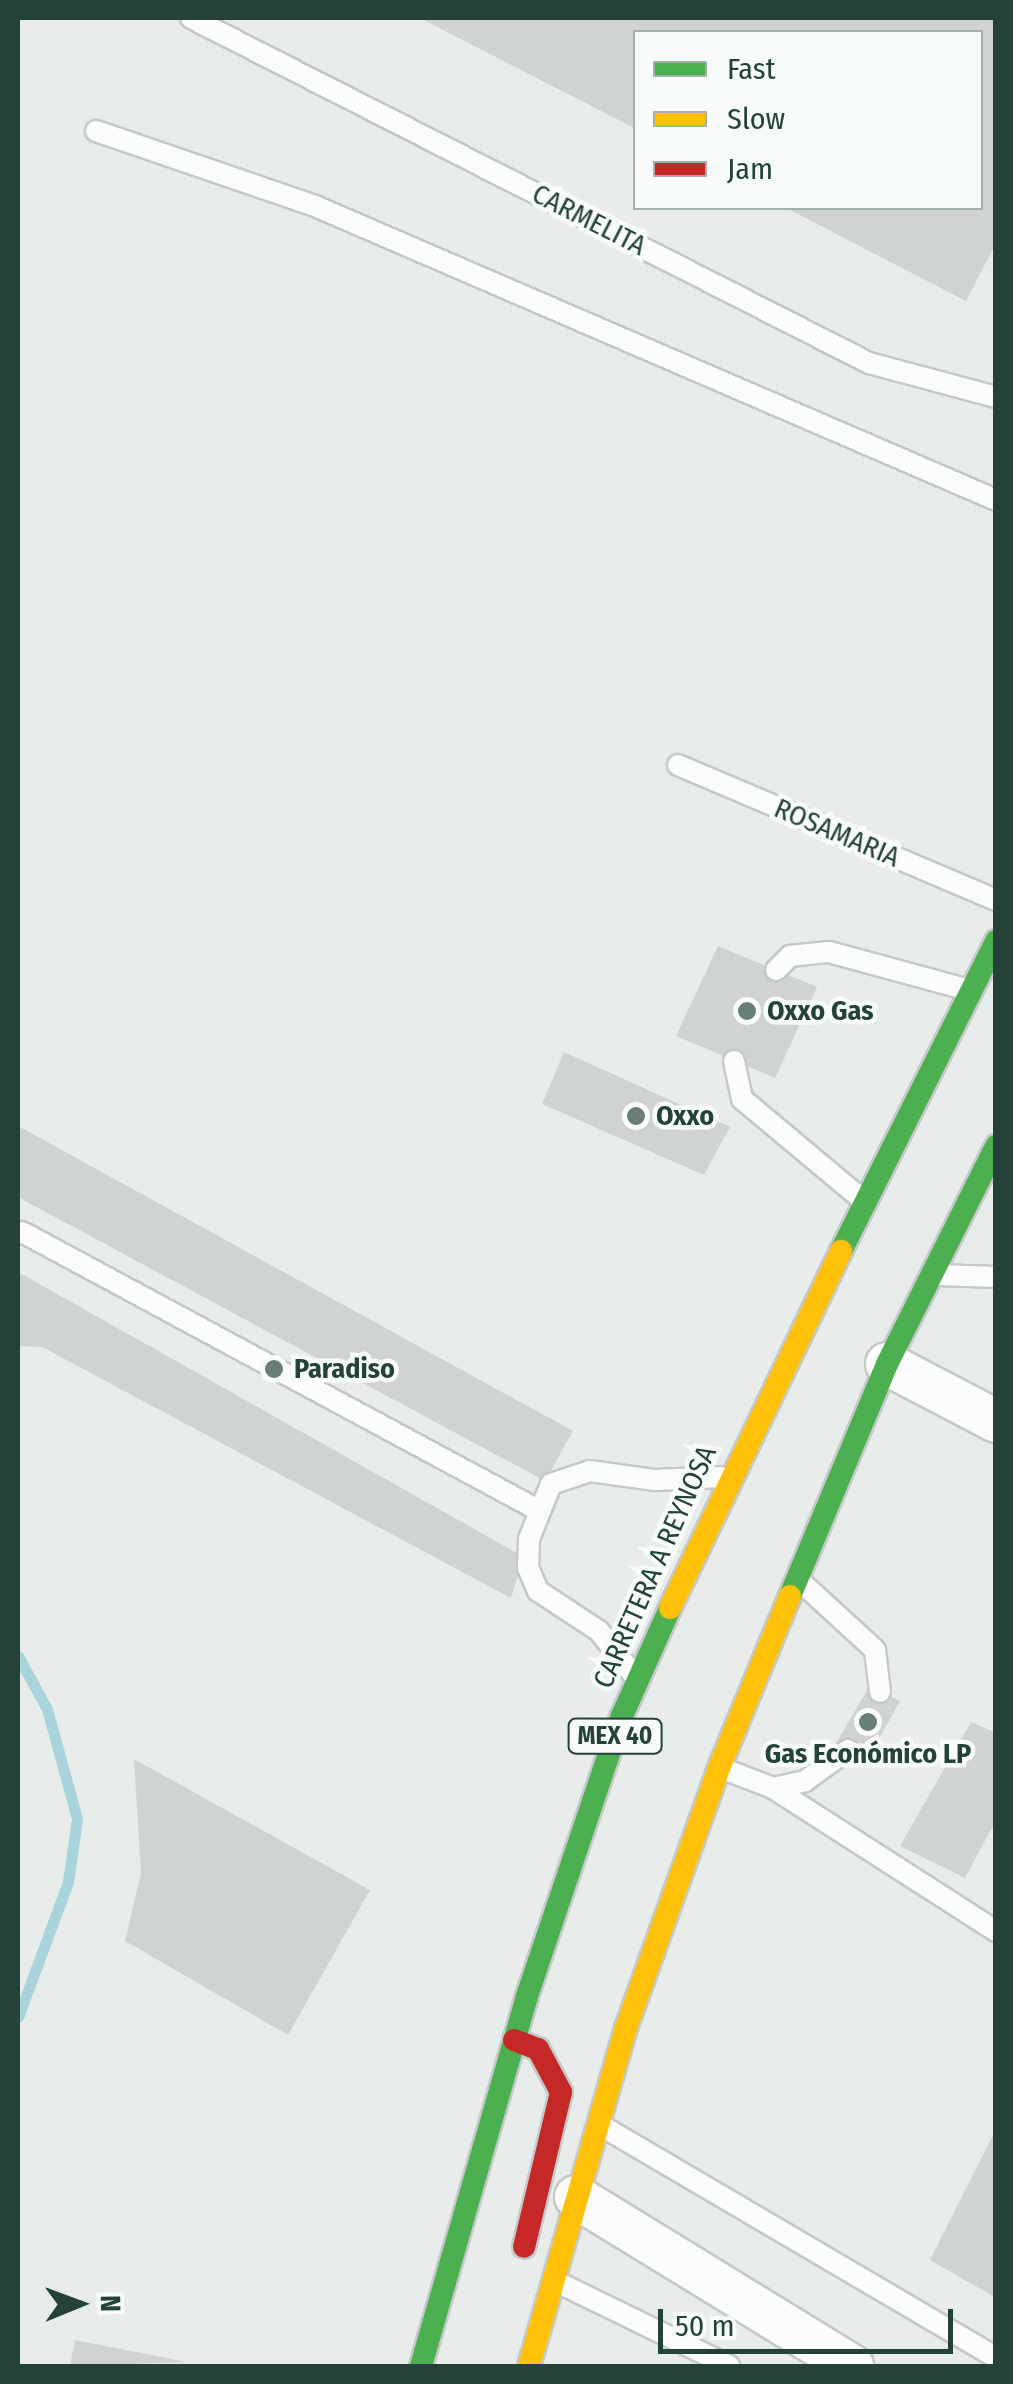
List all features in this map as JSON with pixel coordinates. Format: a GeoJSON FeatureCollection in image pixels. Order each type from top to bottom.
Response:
{"type":"FeatureCollection","features":[{"type":"Feature","properties":{"kind":"main road","name":"CARRETERA A REYNOSA"},"geometry":{"type":"LineString","coordinates":[[421,2366],[514,2040],[637,1679],[728,1476],[996,941]]}},
{"type":"Feature","properties":{"kind":"main road"},"geometry":{"type":"LineString","coordinates":[[529,2366],[598,2124],[719,1768],[887,1364],[996,1146]]}},
{"type":"Feature","properties":{"kind":"main road"},"geometry":{"type":"LineString","coordinates":[[514,2040],[538,2049],[561,2092],[516,2276]]}},
{"type":"Feature","properties":{"kind":"street"},"geometry":{"type":"LineString","coordinates":[[887,1364],[996,1422]]}},
{"type":"Feature","properties":{"kind":"street"},"geometry":{"type":"LineString","coordinates":[[576,2196],[852,2366]]}},
{"type":"Feature","properties":{"kind":"lane","name":"CARMELITA"},"geometry":{"type":"LineString","coordinates":[[192,18],[869,363],[996,398]]}},
{"type":"Feature","properties":{"kind":"lane"},"geometry":{"type":"LineString","coordinates":[[96,130],[315,206],[996,500]]}},
{"type":"Feature","properties":{"kind":"lane","name":"ROSAMARIA"},"geometry":{"type":"LineString","coordinates":[[678,765],[996,900]]}},
{"type":"Feature","properties":{"kind":"lane"},"geometry":{"type":"LineString","coordinates":[[776,970],[790,956],[829,952],[971,990]]}},
{"type":"Feature","properties":{"kind":"lane"},"geometry":{"type":"LineString","coordinates":[[734,1061],[742,1098],[863,1200]]}},
{"type":"Feature","properties":{"kind":"lane"},"geometry":{"type":"LineString","coordinates":[[22,1232],[540,1511]]}},
{"type":"Feature","properties":{"kind":"lane"},"geometry":{"type":"LineString","coordinates":[[930,1275],[996,1277]]}},
{"type":"Feature","properties":{"kind":"lane"},"geometry":{"type":"LineString","coordinates":[[637,1679],[599,1631],[538,1592],[528,1568],[529,1539],[551,1484],[570,1473],[672,1480],[728,1476]]}},
{"type":"Feature","properties":{"kind":"lane"},"geometry":{"type":"LineString","coordinates":[[795,1578],[874,1650],[880,1692]]}},
{"type":"Feature","properties":{"kind":"lane"},"geometry":{"type":"LineString","coordinates":[[773,1788],[806,1781],[848,1750]]}},
{"type":"Feature","properties":{"kind":"lane"},"geometry":{"type":"LineString","coordinates":[[719,1768],[773,1788],[996,1931]]}},
{"type":"Feature","properties":{"kind":"lane"},"geometry":{"type":"LineString","coordinates":[[598,2124],[996,2357]]}},
{"type":"Feature","properties":{"kind":"lane"},"geometry":{"type":"LineString","coordinates":[[553,2280],[729,2366]]}},
{"type":"Feature","properties":{"kind":"building"},"geometry":{"type":"Polygon","coordinates":[[[420,18],[996,18],[996,243],[966,301],[790,210],[983,210],[983,30],[633,30],[633,127],[420,18]]]}},
{"type":"Feature","properties":{"kind":"building","name":"Oxxo Gas"},"geometry":{"type":"Polygon","coordinates":[[[718,946],[817,987],[775,1078],[676,1036],[718,946]]]}},
{"type":"Feature","properties":{"kind":"building","name":"Oxxo"},"geometry":{"type":"Polygon","coordinates":[[[564,1052],[730,1127],[704,1175],[542,1104],[564,1052]]]}},
{"type":"Feature","properties":{"kind":"building"},"geometry":{"type":"Polygon","coordinates":[[[18,1126],[573,1431],[545,1481],[18,1197],[18,1126]]]}},
{"type":"Feature","properties":{"kind":"building"},"geometry":{"type":"Polygon","coordinates":[[[18,1272],[524,1557],[511,1598],[42,1347],[18,1346],[18,1272]]]}},
{"type":"Feature","properties":{"kind":"building","name":"Gas Económico LP"},"geometry":{"type":"Polygon","coordinates":[[[869,1687],[900,1701],[867,1760],[836,1743],[869,1687]]]}},
{"type":"Feature","properties":{"kind":"building"},"geometry":{"type":"Polygon","coordinates":[[[971,1722],[996,1733],[996,1820],[965,1878],[900,1846],[971,1722]]]}},
{"type":"Feature","properties":{"kind":"building"},"geometry":{"type":"Polygon","coordinates":[[[134,1759],[370,1890],[288,2035],[125,1941],[141,1873],[134,1759]]]}},
{"type":"Feature","properties":{"kind":"building"},"geometry":{"type":"Polygon","coordinates":[[[996,2129],[996,2298],[930,2260],[996,2129]]]}},
{"type":"Feature","properties":{"kind":"building"},"geometry":{"type":"Polygon","coordinates":[[[75,2340],[187,2362],[70,2366],[75,2340]]]}},
{"type":"Feature","properties":{"kind":"waterway"},"geometry":{"type":"LineString","coordinates":[[18,1656],[47,1709],[77,1819],[68,1882],[18,2017]]}},
{"type":"Feature","properties":{"kind":"traffic: fast"},"geometry":{"type":"LineString","coordinates":[[841,1251],[996,941]]}},
{"type":"Feature","properties":{"kind":"traffic: fast"},"geometry":{"type":"LineString","coordinates":[[790,1596],[887,1364],[996,1146]]}},
{"type":"Feature","properties":{"kind":"traffic: fast"},"geometry":{"type":"LineString","coordinates":[[421,2366],[526,1999],[622,1716],[670,1608]]}},
{"type":"Feature","properties":{"kind":"traffic: slow"},"geometry":{"type":"LineString","coordinates":[[670,1608],[841,1251]]}},
{"type":"Feature","properties":{"kind":"traffic: slow"},"geometry":{"type":"LineString","coordinates":[[529,2366],[626,2028],[719,1768],[790,1596]]}},
{"type":"Feature","properties":{"kind":"traffic: jam"},"geometry":{"type":"LineString","coordinates":[[514,2040],[538,2049],[561,2092],[524,2247]]}},
{"type":"Feature","properties":{"kind":"place","name":"Oxxo Gas"},"geometry":{"type":"Point","coordinates":[747,1011]}},
{"type":"Feature","properties":{"kind":"place","name":"Oxxo"},"geometry":{"type":"Point","coordinates":[636,1116]}},
{"type":"Feature","properties":{"kind":"place","name":"Paradiso"},"geometry":{"type":"Point","coordinates":[274,1369]}},
{"type":"Feature","properties":{"kind":"place","name":"Gas Económico LP"},"geometry":{"type":"Point","coordinates":[868,1722]}}]}
